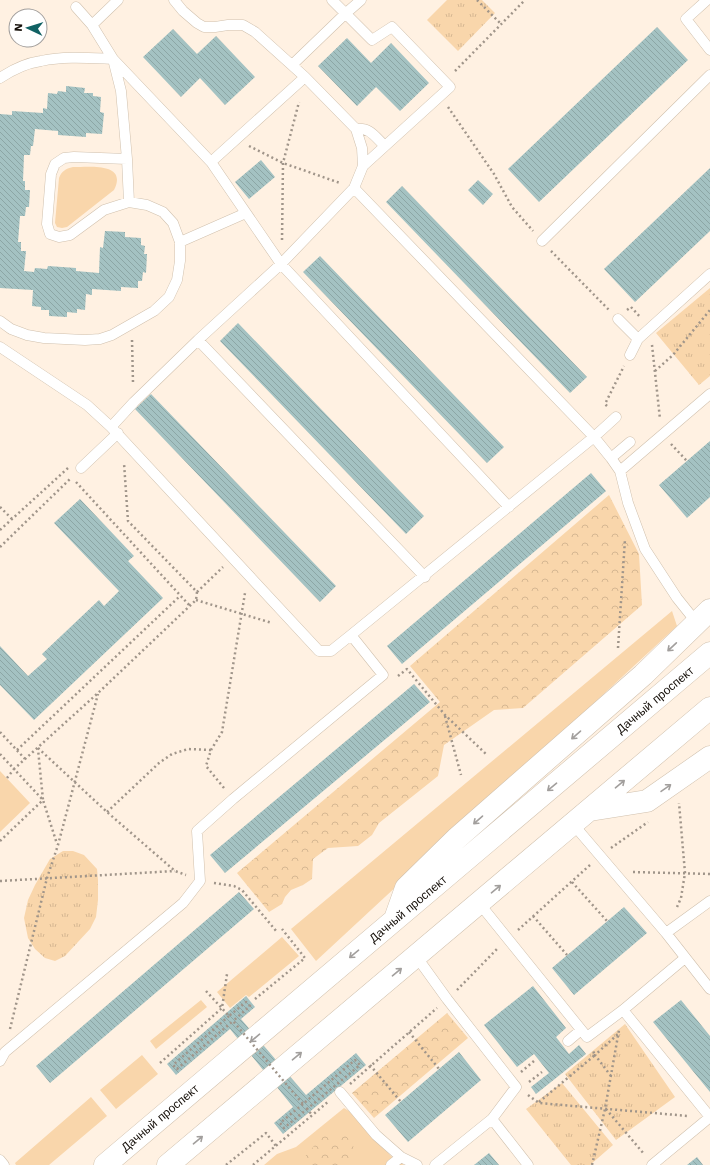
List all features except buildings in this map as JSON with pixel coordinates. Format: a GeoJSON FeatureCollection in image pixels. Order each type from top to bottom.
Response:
{"type":"FeatureCollection","features":[{"type":"Feature","properties":{"kind":"main road"},"geometry":{"type":"LineString","coordinates":[[394,920],[406,888],[456,839],[595,718],[704,617]]}},
{"type":"Feature","properties":{"kind":"main road","name":"Дачный проспект"},"geometry":{"type":"LineString","coordinates":[[105,1165],[710,653]]}},
{"type":"Feature","properties":{"kind":"main road"},"geometry":{"type":"LineString","coordinates":[[168,1165],[710,708]]}},
{"type":"Feature","properties":{"kind":"main road"},"geometry":{"type":"LineString","coordinates":[[590,810],[647,801],[710,757]]}},
{"type":"Feature","properties":{"kind":"lane"},"geometry":{"type":"LineString","coordinates":[[92,25],[118,0]]}},
{"type":"Feature","properties":{"kind":"lane"},"geometry":{"type":"LineString","coordinates":[[82,468],[115,430],[134,402],[198,340],[281,264],[354,188],[363,166],[362,148],[356,129],[305,77],[256,32],[243,25],[204,27],[183,11],[174,0]]}},
{"type":"Feature","properties":{"kind":"lane"},"geometry":{"type":"LineString","coordinates":[[332,0],[372,40],[392,27],[450,87],[363,166]]}},
{"type":"Feature","properties":{"kind":"lane"},"geometry":{"type":"LineString","coordinates":[[292,65],[361,0]]}},
{"type":"Feature","properties":{"kind":"lane"},"geometry":{"type":"LineString","coordinates":[[707,0],[686,19],[710,50]]}},
{"type":"Feature","properties":{"kind":"lane"},"geometry":{"type":"LineString","coordinates":[[76,7],[92,25],[113,59],[211,162],[281,264],[509,507]]}},
{"type":"Feature","properties":{"kind":"lane"},"geometry":{"type":"LineString","coordinates":[[0,78],[13,70],[40,61],[70,58],[113,59]]}},
{"type":"Feature","properties":{"kind":"lane"},"geometry":{"type":"LineString","coordinates":[[113,59],[121,91],[129,202]]}},
{"type":"Feature","properties":{"kind":"lane"},"geometry":{"type":"LineString","coordinates":[[542,241],[710,75]]}},
{"type":"Feature","properties":{"kind":"lane"},"geometry":{"type":"LineString","coordinates":[[211,162],[305,77]]}},
{"type":"Feature","properties":{"kind":"lane"},"geometry":{"type":"LineString","coordinates":[[356,129],[362,128],[369,130],[385,146]]}},
{"type":"Feature","properties":{"kind":"lane"},"geometry":{"type":"LineString","coordinates":[[0,322],[11,329],[27,335],[44,338],[85,340],[100,339],[112,335],[154,311],[169,296],[177,280],[180,261],[180,242],[173,223],[163,212],[147,205],[129,202],[104,210],[70,235],[59,237],[50,234],[47,224],[51,174],[55,164],[64,158],[74,157],[127,159]]}},
{"type":"Feature","properties":{"kind":"lane"},"geometry":{"type":"LineString","coordinates":[[354,188],[594,438],[611,458],[620,471],[628,503],[645,549],[677,598],[704,617]]}},
{"type":"Feature","properties":{"kind":"lane"},"geometry":{"type":"LineString","coordinates":[[180,242],[246,213]]}},
{"type":"Feature","properties":{"kind":"lane"},"geometry":{"type":"LineString","coordinates":[[630,355],[638,339],[710,274]]}},
{"type":"Feature","properties":{"kind":"lane"},"geometry":{"type":"LineString","coordinates":[[618,319],[638,339]]}},
{"type":"Feature","properties":{"kind":"lane"},"geometry":{"type":"LineString","coordinates":[[198,340],[424,576]]}},
{"type":"Feature","properties":{"kind":"lane"},"geometry":{"type":"LineString","coordinates":[[0,347],[87,405],[115,430],[319,651],[331,651],[352,635],[594,438],[616,417]]}},
{"type":"Feature","properties":{"kind":"lane"},"geometry":{"type":"LineString","coordinates":[[620,471],[710,394]]}},
{"type":"Feature","properties":{"kind":"lane"},"geometry":{"type":"LineString","coordinates":[[611,458],[630,442]]}},
{"type":"Feature","properties":{"kind":"lane"},"geometry":{"type":"LineString","coordinates":[[0,1061],[5,1052],[183,903],[200,881],[197,831],[384,675],[352,635]]}},
{"type":"Feature","properties":{"kind":"lane"},"geometry":{"type":"LineString","coordinates":[[573,824],[666,933],[710,989]]}},
{"type":"Feature","properties":{"kind":"lane"},"geometry":{"type":"LineString","coordinates":[[666,933],[710,901]]}},
{"type":"Feature","properties":{"kind":"lane"},"geometry":{"type":"LineString","coordinates":[[479,903],[584,1033]]}},
{"type":"Feature","properties":{"kind":"lane"},"geometry":{"type":"LineString","coordinates":[[416,956],[447,999],[516,1087],[492,1119],[435,1165]]}},
{"type":"Feature","properties":{"kind":"lane"},"geometry":{"type":"LineString","coordinates":[[568,1041],[623,1010],[686,958]]}},
{"type":"Feature","properties":{"kind":"lane"},"geometry":{"type":"LineString","coordinates":[[623,1010],[710,1117],[653,1165]]}},
{"type":"Feature","properties":{"kind":"lane"},"geometry":{"type":"LineString","coordinates":[[340,1092],[376,1135],[401,1157],[417,1165]]}},
{"type":"Feature","properties":{"kind":"lane"},"geometry":{"type":"LineString","coordinates":[[492,1119],[528,1165]]}},
{"type":"Feature","properties":{"kind":"lane"},"geometry":{"type":"LineString","coordinates":[[391,1165],[401,1157]]}},
{"type":"Feature","properties":{"kind":"lane"},"geometry":{"type":"LineString","coordinates":[[0,1160],[4,1165]]}},
{"type":"Feature","properties":{"kind":"path"},"geometry":{"type":"LineString","coordinates":[[477,0],[501,24]]}},
{"type":"Feature","properties":{"kind":"path"},"geometry":{"type":"LineString","coordinates":[[452,73],[525,0]]}},
{"type":"Feature","properties":{"kind":"path"},"geometry":{"type":"LineString","coordinates":[[281,264],[283,163],[305,77]]}},
{"type":"Feature","properties":{"kind":"path"},"geometry":{"type":"LineString","coordinates":[[441,96],[494,174],[512,207],[542,241],[618,319]]}},
{"type":"Feature","properties":{"kind":"path"},"geometry":{"type":"LineString","coordinates":[[236,139],[283,163],[354,188]]}},
{"type":"Feature","properties":{"kind":"path"},"geometry":{"type":"LineString","coordinates":[[655,372],[674,355],[710,310]]}},
{"type":"Feature","properties":{"kind":"path"},"geometry":{"type":"LineString","coordinates":[[132,336],[133,390]]}},
{"type":"Feature","properties":{"kind":"path"},"geometry":{"type":"LineString","coordinates":[[651,338],[660,421]]}},
{"type":"Feature","properties":{"kind":"path"},"geometry":{"type":"LineString","coordinates":[[616,417],[605,404],[630,355]]}},
{"type":"Feature","properties":{"kind":"path"},"geometry":{"type":"LineString","coordinates":[[115,430],[124,459],[128,521],[198,592]]}},
{"type":"Feature","properties":{"kind":"path"},"geometry":{"type":"LineString","coordinates":[[661,435],[687,461]]}},
{"type":"Feature","properties":{"kind":"path"},"geometry":{"type":"LineString","coordinates":[[0,530],[70,467]]}},
{"type":"Feature","properties":{"kind":"path"},"geometry":{"type":"LineString","coordinates":[[0,547],[72,477],[190,606]]}},
{"type":"Feature","properties":{"kind":"path"},"geometry":{"type":"LineString","coordinates":[[0,507],[12,519]]}},
{"type":"Feature","properties":{"kind":"path"},"geometry":{"type":"LineString","coordinates":[[618,648],[626,534]]}},
{"type":"Feature","properties":{"kind":"path"},"geometry":{"type":"LineString","coordinates":[[7,778],[14,769],[98,693],[190,606],[196,600],[198,592],[233,557]]}},
{"type":"Feature","properties":{"kind":"path"},"geometry":{"type":"LineString","coordinates":[[234,799],[206,766],[211,750],[222,732],[246,590],[255,581]]}},
{"type":"Feature","properties":{"kind":"path"},"geometry":{"type":"LineString","coordinates":[[17,750],[180,596]]}},
{"type":"Feature","properties":{"kind":"path"},"geometry":{"type":"LineString","coordinates":[[196,600],[281,626],[294,624]]}},
{"type":"Feature","properties":{"kind":"path"},"geometry":{"type":"LineString","coordinates":[[384,675],[390,683],[407,669],[445,715],[486,754]]}},
{"type":"Feature","properties":{"kind":"path"},"geometry":{"type":"LineString","coordinates":[[5,1052],[47,878],[58,844],[98,693]]}},
{"type":"Feature","properties":{"kind":"path"},"geometry":{"type":"LineString","coordinates":[[445,715],[461,775]]}},
{"type":"Feature","properties":{"kind":"path"},"geometry":{"type":"LineString","coordinates":[[0,732],[25,759]]}},
{"type":"Feature","properties":{"kind":"path"},"geometry":{"type":"LineString","coordinates":[[38,748],[107,812],[176,871],[200,881],[234,886],[242,890],[277,932]]}},
{"type":"Feature","properties":{"kind":"path"},"geometry":{"type":"LineString","coordinates":[[38,748],[43,800],[58,844]]}},
{"type":"Feature","properties":{"kind":"path"},"geometry":{"type":"LineString","coordinates":[[107,812],[159,763],[172,754],[188,749],[211,750]]}},
{"type":"Feature","properties":{"kind":"path"},"geometry":{"type":"LineString","coordinates":[[0,754],[43,800]]}},
{"type":"Feature","properties":{"kind":"path"},"geometry":{"type":"LineString","coordinates":[[0,841],[43,800]]}},
{"type":"Feature","properties":{"kind":"path"},"geometry":{"type":"LineString","coordinates":[[666,933],[681,898],[685,873],[678,801]]}},
{"type":"Feature","properties":{"kind":"path"},"geometry":{"type":"LineString","coordinates":[[253,1165],[447,999],[508,939],[600,856],[652,819]]}},
{"type":"Feature","properties":{"kind":"path"},"geometry":{"type":"LineString","coordinates":[[0,881],[176,871]]}},
{"type":"Feature","properties":{"kind":"path"},"geometry":{"type":"LineString","coordinates":[[626,872],[710,874]]}},
{"type":"Feature","properties":{"kind":"path"},"geometry":{"type":"LineString","coordinates":[[572,882],[607,921]]}},
{"type":"Feature","properties":{"kind":"path"},"geometry":{"type":"LineString","coordinates":[[533,916],[567,955]]}},
{"type":"Feature","properties":{"kind":"path"},"geometry":{"type":"LineString","coordinates":[[255,999],[305,958],[282,929]]}},
{"type":"Feature","properties":{"kind":"path"},"geometry":{"type":"LineString","coordinates":[[160,1063],[222,1008],[228,974]]}},
{"type":"Feature","properties":{"kind":"path"},"geometry":{"type":"LineString","coordinates":[[206,991],[229,1016]]}},
{"type":"Feature","properties":{"kind":"path"},"geometry":{"type":"LineString","coordinates":[[246,1002],[250,1006],[233,1021],[177,1069],[173,1065],[246,1002]]}},
{"type":"Feature","properties":{"kind":"path"},"geometry":{"type":"LineString","coordinates":[[592,1165],[605,1109],[623,1010]]}},
{"type":"Feature","properties":{"kind":"path"},"geometry":{"type":"LineString","coordinates":[[233,1021],[303,1104]]}},
{"type":"Feature","properties":{"kind":"path"},"geometry":{"type":"LineString","coordinates":[[409,1032],[439,1069]]}},
{"type":"Feature","properties":{"kind":"path"},"geometry":{"type":"LineString","coordinates":[[584,1033],[595,1055],[611,1077]]}},
{"type":"Feature","properties":{"kind":"path"},"geometry":{"type":"LineString","coordinates":[[539,1103],[618,1034]]}},
{"type":"Feature","properties":{"kind":"path"},"geometry":{"type":"LineString","coordinates":[[355,1060],[360,1065],[307,1109],[284,1128],[280,1123],[355,1060]]}},
{"type":"Feature","properties":{"kind":"path"},"geometry":{"type":"LineString","coordinates":[[520,1072],[534,1061]]}},
{"type":"Feature","properties":{"kind":"path"},"geometry":{"type":"LineString","coordinates":[[370,1065],[401,1102]]}},
{"type":"Feature","properties":{"kind":"path"},"geometry":{"type":"LineString","coordinates":[[528,1083],[542,1072]]}},
{"type":"Feature","properties":{"kind":"path"},"geometry":{"type":"LineString","coordinates":[[516,1087],[539,1103],[710,1117]]}},
{"type":"Feature","properties":{"kind":"path"},"geometry":{"type":"LineString","coordinates":[[307,1109],[312,1115]]}},
{"type":"Feature","properties":{"kind":"path"},"geometry":{"type":"LineString","coordinates":[[605,1109],[653,1165]]}},
{"type":"Feature","properties":{"kind":"path"},"geometry":{"type":"LineString","coordinates":[[226,1165],[266,1132],[276,1146]]}},
{"type":"Feature","properties":{"kind":"green space"},"geometry":{"type":"Polygon","coordinates":[[[447,0],[482,0],[495,13],[458,51],[427,20],[447,0]]]}},
{"type":"Feature","properties":{"kind":"green space"},"geometry":{"type":"Polygon","coordinates":[[[73,167],[105,168],[111,170],[116,175],[117,181],[114,190],[67,227],[57,227],[55,223],[59,178],[64,171],[73,167]]]}},
{"type":"Feature","properties":{"kind":"green space"},"geometry":{"type":"Polygon","coordinates":[[[710,288],[710,376],[699,385],[656,333],[710,288]]]}},
{"type":"Feature","properties":{"kind":"green space"},"geometry":{"type":"Polygon","coordinates":[[[609,495],[639,554],[642,605],[523,708],[494,710],[444,745],[438,776],[379,823],[372,835],[358,846],[328,848],[313,859],[312,879],[291,890],[285,897],[282,904],[269,912],[237,873],[440,702],[410,666],[609,495]]]}},
{"type":"Feature","properties":{"kind":"green space"},"geometry":{"type":"Polygon","coordinates":[[[672,611],[677,626],[316,961],[291,929],[672,611]]]}},
{"type":"Feature","properties":{"kind":"green space"},"geometry":{"type":"Polygon","coordinates":[[[0,771],[30,803],[0,832],[0,771]]]}},
{"type":"Feature","properties":{"kind":"green space"},"geometry":{"type":"Polygon","coordinates":[[[63,851],[73,851],[84,855],[97,869],[98,900],[96,917],[90,929],[65,956],[55,961],[45,958],[35,949],[28,938],[24,918],[28,900],[50,859],[63,851]]]}},
{"type":"Feature","properties":{"kind":"green space"},"geometry":{"type":"Polygon","coordinates":[[[282,937],[299,956],[249,997],[246,995],[230,1008],[217,992],[282,937]]]}},
{"type":"Feature","properties":{"kind":"green space"},"geometry":{"type":"Polygon","coordinates":[[[201,1000],[207,1007],[156,1049],[150,1041],[201,1000]]]}},
{"type":"Feature","properties":{"kind":"green space"},"geometry":{"type":"Polygon","coordinates":[[[447,1013],[468,1038],[374,1118],[352,1093],[447,1013]]]}},
{"type":"Feature","properties":{"kind":"green space"},"geometry":{"type":"Polygon","coordinates":[[[625,1024],[675,1097],[616,1140],[565,1074],[625,1024]]]}},
{"type":"Feature","properties":{"kind":"green space"},"geometry":{"type":"Polygon","coordinates":[[[142,1055],[158,1074],[116,1109],[100,1090],[142,1055]]]}},
{"type":"Feature","properties":{"kind":"green space"},"geometry":{"type":"Polygon","coordinates":[[[562,1083],[613,1145],[590,1165],[571,1165],[526,1109],[562,1083]]]}},
{"type":"Feature","properties":{"kind":"green space"},"geometry":{"type":"Polygon","coordinates":[[[91,1097],[107,1116],[49,1165],[16,1165],[15,1163],[91,1097]]]}},
{"type":"Feature","properties":{"kind":"green space"},"geometry":{"type":"Polygon","coordinates":[[[344,1108],[349,1111],[391,1156],[404,1165],[264,1165],[277,1154],[296,1147],[344,1108]]]}},
{"type":"Feature","properties":{"kind":"green space"},"geometry":{"type":"Polygon","coordinates":[[[324,1134],[345,1134],[357,1152],[344,1165],[298,1165],[324,1134]]]}}]}
